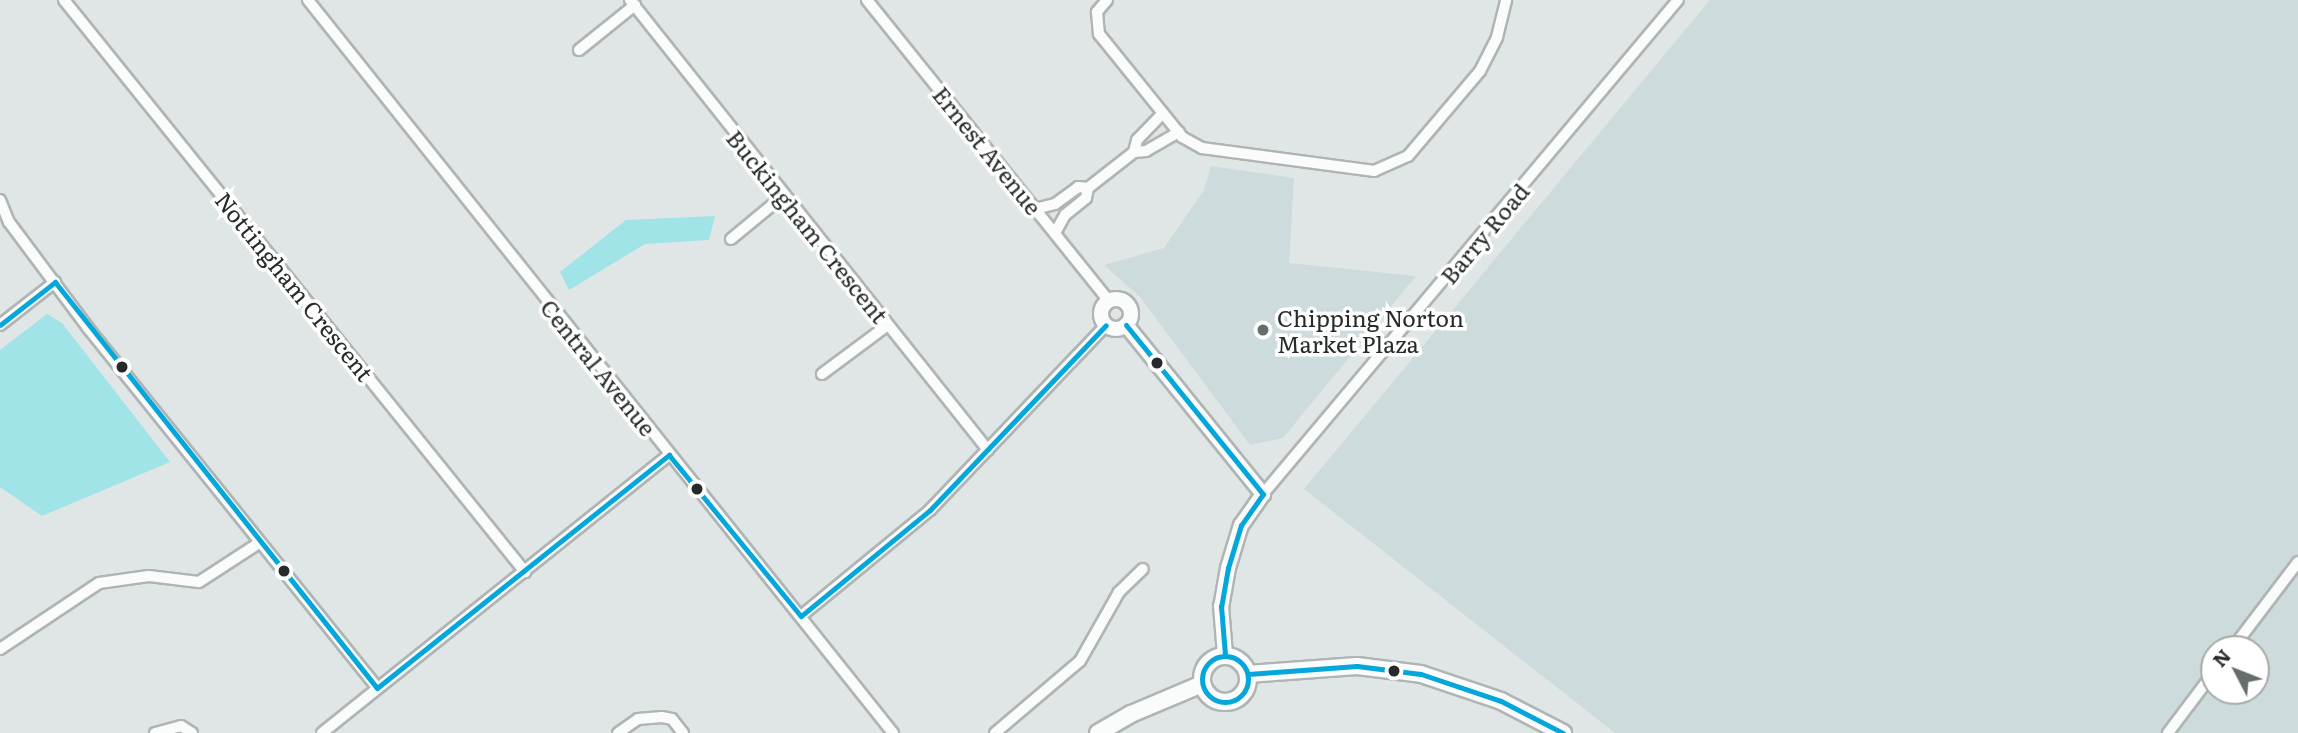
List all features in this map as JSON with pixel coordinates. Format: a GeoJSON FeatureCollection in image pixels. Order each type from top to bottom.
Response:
{"type":"FeatureCollection","features":[{"type":"Feature","properties":{"kind":"main road"},"geometry":{"type":"LineString","coordinates":[[1225,655],[1240,660],[1248,674],[1246,690],[1226,702],[1211,697],[1202,684],[1207,664],[1225,655]]}},
{"type":"Feature","properties":{"kind":"main road"},"geometry":{"type":"LineString","coordinates":[[1248,674],[1345,666],[1410,672],[1462,685],[1563,733]]}},
{"type":"Feature","properties":{"kind":"main road"},"geometry":{"type":"LineString","coordinates":[[1098,733],[1131,714],[1202,684]]}},
{"type":"Feature","properties":{"kind":"street","name":"Nottingham Crescent"},"geometry":{"type":"LineString","coordinates":[[64,0],[524,572]]}},
{"type":"Feature","properties":{"kind":"street","name":"Central Avenue"},"geometry":{"type":"LineString","coordinates":[[308,0],[669,454],[802,616],[892,733]]}},
{"type":"Feature","properties":{"kind":"street"},"geometry":{"type":"LineString","coordinates":[[1107,0],[1097,12],[1099,34],[1179,132],[1202,148],[1356,171],[1392,167],[1408,156],[1480,71],[1497,37],[1506,0]]}},
{"type":"Feature","properties":{"kind":"street","name":"Barry Road"},"geometry":{"type":"LineString","coordinates":[[1225,655],[1221,606],[1228,568],[1241,525],[1263,494],[1678,0]]}},
{"type":"Feature","properties":{"kind":"street","name":"Ernest Avenue"},"geometry":{"type":"LineString","coordinates":[[872,2],[1109,301]]}},
{"type":"Feature","properties":{"kind":"street"},"geometry":{"type":"LineString","coordinates":[[579,50],[632,3]]}},
{"type":"Feature","properties":{"kind":"street","name":"Buckingham Crescent"},"geometry":{"type":"LineString","coordinates":[[632,3],[783,196],[988,450]]}},
{"type":"Feature","properties":{"kind":"street"},"geometry":{"type":"LineString","coordinates":[[1134,152],[1137,140],[1163,113]]}},
{"type":"Feature","properties":{"kind":"street"},"geometry":{"type":"LineString","coordinates":[[1055,233],[1065,215],[1086,198],[1088,188],[1134,152],[1146,151],[1179,132]]}},
{"type":"Feature","properties":{"kind":"street"},"geometry":{"type":"LineString","coordinates":[[1035,209],[1055,204],[1078,187],[1088,188]]}},
{"type":"Feature","properties":{"kind":"street"},"geometry":{"type":"LineString","coordinates":[[731,239],[783,196]]}},
{"type":"Feature","properties":{"kind":"street"},"geometry":{"type":"LineString","coordinates":[[0,200],[9,222],[55,282],[259,543],[377,688]]}},
{"type":"Feature","properties":{"kind":"street"},"geometry":{"type":"LineString","coordinates":[[0,325],[55,282]]}},
{"type":"Feature","properties":{"kind":"street"},"geometry":{"type":"LineString","coordinates":[[1106,325],[1101,312],[1109,301],[1123,300],[1130,307],[1126,326]]}},
{"type":"Feature","properties":{"kind":"street"},"geometry":{"type":"LineString","coordinates":[[822,374],[888,325]]}},
{"type":"Feature","properties":{"kind":"street"},"geometry":{"type":"LineString","coordinates":[[1106,325],[1118,329],[1126,326]]}},
{"type":"Feature","properties":{"kind":"street"},"geometry":{"type":"LineString","coordinates":[[802,616],[912,527],[1106,325]]}},
{"type":"Feature","properties":{"kind":"street"},"geometry":{"type":"LineString","coordinates":[[1126,326],[1263,494]]}},
{"type":"Feature","properties":{"kind":"street"},"geometry":{"type":"LineString","coordinates":[[323,733],[669,454]]}},
{"type":"Feature","properties":{"kind":"street"},"geometry":{"type":"LineString","coordinates":[[0,649],[81,590],[99,583],[149,576],[199,582],[259,543]]}},
{"type":"Feature","properties":{"kind":"street"},"geometry":{"type":"LineString","coordinates":[[2243,635],[2298,562]]}},
{"type":"Feature","properties":{"kind":"street"},"geometry":{"type":"LineString","coordinates":[[995,733],[1080,661],[1119,592],[1143,569]]}},
{"type":"Feature","properties":{"kind":"street"},"geometry":{"type":"LineString","coordinates":[[2168,733],[2200,691]]}},
{"type":"Feature","properties":{"kind":"street"},"geometry":{"type":"LineString","coordinates":[[618,733],[638,719],[662,717],[672,719],[683,733]]}},
{"type":"Feature","properties":{"kind":"street"},"geometry":{"type":"LineString","coordinates":[[155,733],[181,726],[192,733]]}},
{"type":"Feature","properties":{"kind":"shaded area"},"geometry":{"type":"Polygon","coordinates":[[[1710,0],[2298,0],[2298,733],[1615,733],[1304,489],[1710,0]]]}},
{"type":"Feature","properties":{"kind":"shaded area"},"geometry":{"type":"Polygon","coordinates":[[[1211,166],[1294,178],[1289,263],[1416,276],[1283,438],[1250,445],[1140,297],[1104,265],[1164,248],[1204,190],[1211,166]]]}},
{"type":"Feature","properties":{"kind":"shaded area"},"geometry":{"type":"Polygon","coordinates":[[[715,216],[709,240],[645,244],[569,290],[560,272],[626,220],[715,216]]]}},
{"type":"Feature","properties":{"kind":"shaded area"},"geometry":{"type":"Polygon","coordinates":[[[47,314],[62,323],[170,462],[42,516],[0,487],[0,350],[47,314]]]}},
{"type":"Feature","properties":{"kind":"transit line"},"geometry":{"type":"LineString","coordinates":[[0,325],[55,282],[377,688],[669,455],[801,616],[930,510],[1106,325]]}},
{"type":"Feature","properties":{"kind":"transit line"},"geometry":{"type":"LineString","coordinates":[[1126,325],[1263,494],[1241,525],[1228,568],[1221,606],[1225,655]]}},
{"type":"Feature","properties":{"kind":"transit line"},"geometry":{"type":"LineString","coordinates":[[1225,656],[1241,663],[1248,679],[1241,695],[1225,702],[1209,695],[1202,679],[1209,663],[1225,656]]}},
{"type":"Feature","properties":{"kind":"transit line"},"geometry":{"type":"LineString","coordinates":[[1248,674],[1357,666],[1421,674],[1501,701],[1563,733]]}},
{"type":"Feature","properties":{"kind":"place","name":"Chipping Norton Market Plaza"},"geometry":{"type":"Point","coordinates":[1263,330]}}]}
